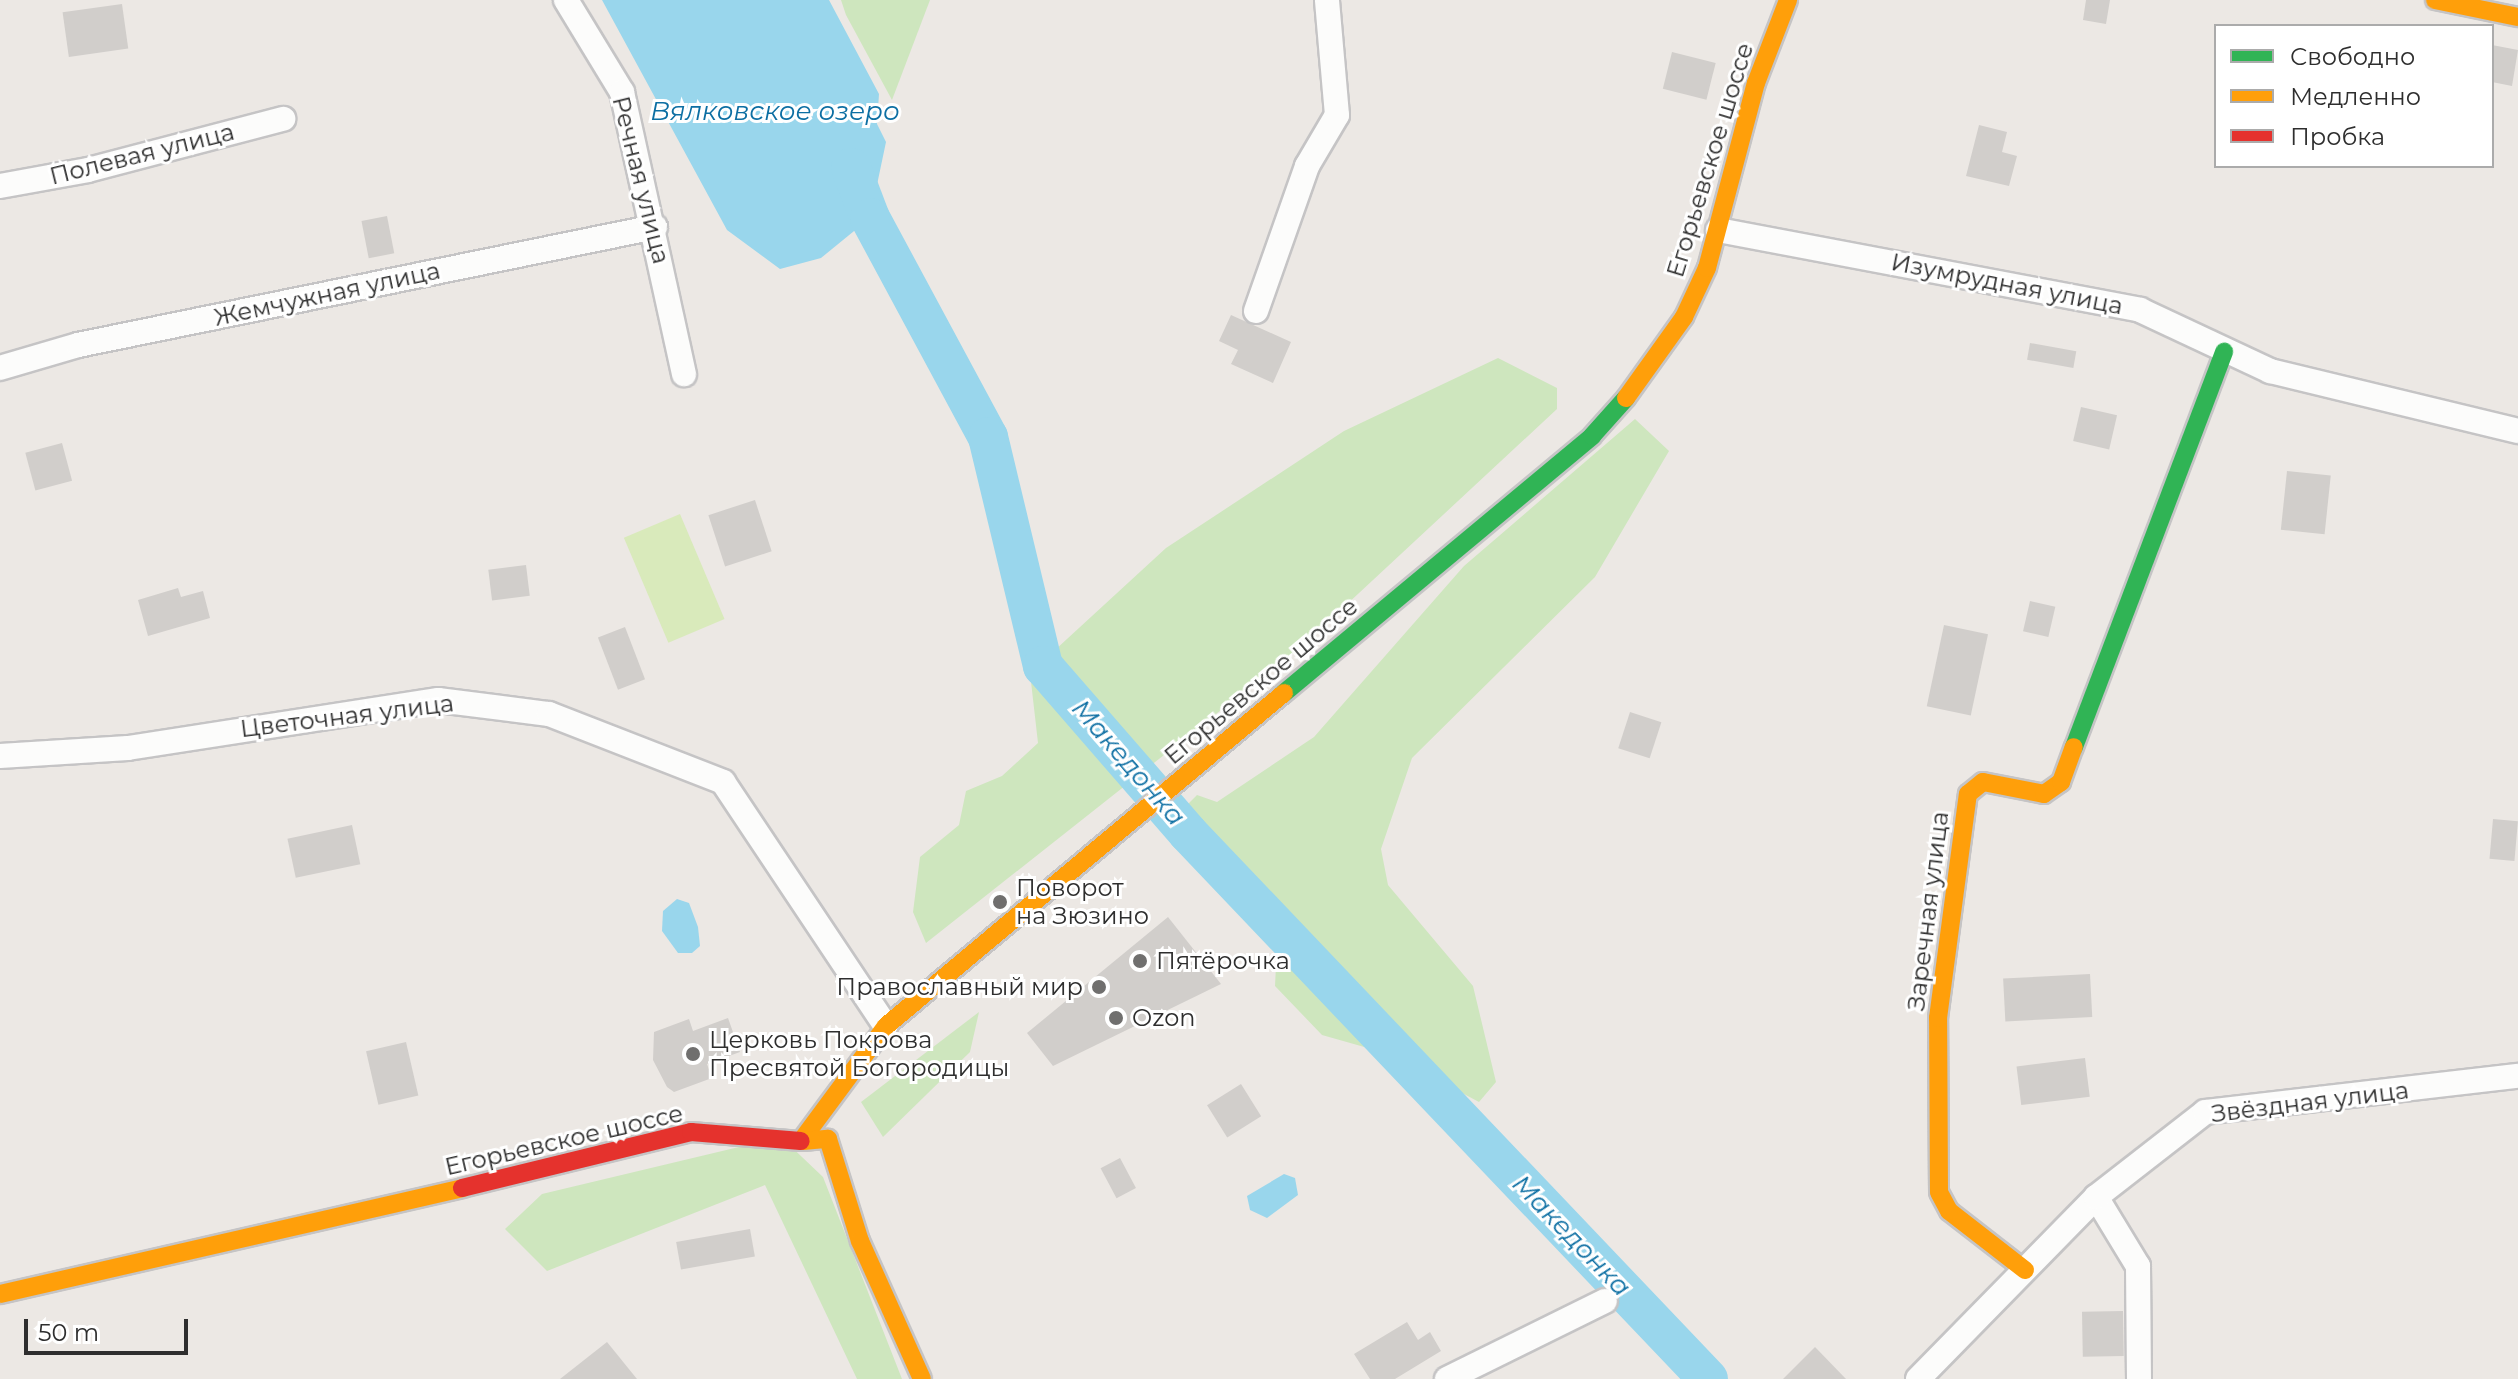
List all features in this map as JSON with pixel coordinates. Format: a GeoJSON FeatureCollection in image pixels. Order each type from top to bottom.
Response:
{"type":"FeatureCollection","features":[{"type":"Feature","properties":{"kind":"main road","name":"Егорьевское шоссе"},"geometry":{"type":"LineString","coordinates":[[0,1294],[308,1226],[691,1132],[803,1141],[886,1026],[1592,436],[1669,344],[1697,291],[1718,230],[1756,83],[1788,0]]}},
{"type":"Feature","properties":{"kind":"main road"},"geometry":{"type":"LineString","coordinates":[[2435,0],[2516,11]]}},
{"type":"Feature","properties":{"kind":"main road","name":"Заречная улица"},"geometry":{"type":"LineString","coordinates":[[2025,1270],[1949,1211],[1939,1192],[1938,1018],[1968,794],[1983,782],[2044,794],[2061,782],[2224,352]]}},
{"type":"Feature","properties":{"kind":"main road"},"geometry":{"type":"LineString","coordinates":[[803,1141],[828,1139],[860,1241],[922,1379]]}},
{"type":"Feature","properties":{"kind":"street","name":"Речная улица"},"geometry":{"type":"LineString","coordinates":[[566,0],[622,92],[655,227],[684,374]]}},
{"type":"Feature","properties":{"kind":"street"},"geometry":{"type":"LineString","coordinates":[[1256,311],[1307,166],[1337,115],[1323,1]]}},
{"type":"Feature","properties":{"kind":"street","name":"Полевая улица"},"geometry":{"type":"LineString","coordinates":[[0,186],[88,170],[283,119]]}},
{"type":"Feature","properties":{"kind":"street","name":"Жемчужная улица"},"geometry":{"type":"LineString","coordinates":[[0,368],[78,345],[655,227]]}},
{"type":"Feature","properties":{"kind":"street","name":"Изумрудная улица"},"geometry":{"type":"LineString","coordinates":[[1718,230],[2140,310],[2270,371],[2518,431]]}},
{"type":"Feature","properties":{"kind":"street","name":"Цветочная улица"},"geometry":{"type":"LineString","coordinates":[[0,756],[128,748],[438,700],[549,714],[723,782],[886,1026]]}},
{"type":"Feature","properties":{"kind":"street","name":"Звёздная улица"},"geometry":{"type":"LineString","coordinates":[[1918,1379],[2096,1197],[2205,1112],[2518,1076]]}},
{"type":"Feature","properties":{"kind":"street"},"geometry":{"type":"LineString","coordinates":[[2096,1197],[2138,1266],[2139,1379]]}},
{"type":"Feature","properties":{"kind":"street"},"geometry":{"type":"LineString","coordinates":[[1447,1379],[1605,1301]]}},
{"type":"Feature","properties":{"kind":"green space"},"geometry":{"type":"Polygon","coordinates":[[[841,0],[930,0],[892,100],[846,15],[841,0]]]}},
{"type":"Feature","properties":{"kind":"green space"},"geometry":{"type":"Polygon","coordinates":[[[1498,358],[1557,388],[1557,409],[1302,646],[926,943],[913,912],[920,857],[959,825],[966,791],[1002,776],[1038,743],[1030,673],[1166,548],[1344,431],[1498,358]]]}},
{"type":"Feature","properties":{"kind":"green space"},"geometry":{"type":"Polygon","coordinates":[[[1635,419],[1669,451],[1595,577],[1412,758],[1381,849],[1388,885],[1473,986],[1496,1082],[1479,1102],[1389,1054],[1322,1035],[1275,986],[1279,904],[1184,808],[1197,795],[1217,802],[1314,737],[1464,566],[1635,419]]]}},
{"type":"Feature","properties":{"kind":"green space"},"geometry":{"type":"Polygon","coordinates":[[[680,514],[725,619],[668,643],[624,538],[680,514]]]}},
{"type":"Feature","properties":{"kind":"green space"},"geometry":{"type":"Polygon","coordinates":[[[979,1012],[970,1052],[883,1137],[861,1102],[979,1012]]]}},
{"type":"Feature","properties":{"kind":"green space"},"geometry":{"type":"Polygon","coordinates":[[[781,1137],[823,1177],[902,1379],[857,1379],[765,1185],[547,1271],[505,1229],[542,1194],[781,1137]]]}},
{"type":"Feature","properties":{"kind":"water","name":"Вялковское озеро"},"geometry":{"type":"Polygon","coordinates":[[[602,0],[829,0],[879,94],[877,124],[886,142],[870,218],[821,258],[780,269],[727,230],[602,0]]]}},
{"type":"Feature","properties":{"kind":"water"},"geometry":{"type":"Polygon","coordinates":[[[677,899],[689,903],[698,927],[700,946],[692,953],[678,953],[662,931],[663,911],[677,899]]]}},
{"type":"Feature","properties":{"kind":"water"},"geometry":{"type":"Polygon","coordinates":[[[1284,1174],[1295,1178],[1298,1195],[1267,1218],[1250,1210],[1247,1196],[1284,1174]]]}},
{"type":"Feature","properties":{"kind":"building"},"geometry":{"type":"Polygon","coordinates":[[[2086,0],[2110,0],[2106,24],[2083,20],[2086,0]]]}},
{"type":"Feature","properties":{"kind":"building"},"geometry":{"type":"Polygon","coordinates":[[[122,4],[128,49],[69,57],[63,12],[122,4]]]}},
{"type":"Feature","properties":{"kind":"building"},"geometry":{"type":"Polygon","coordinates":[[[2494,45],[2518,50],[2512,86],[2494,82],[2494,45]]]}},
{"type":"Feature","properties":{"kind":"building"},"geometry":{"type":"Polygon","coordinates":[[[1672,52],[1716,63],[1706,100],[1663,89],[1672,52]]]}},
{"type":"Feature","properties":{"kind":"building"},"geometry":{"type":"Polygon","coordinates":[[[1979,125],[2007,132],[2002,152],[2017,156],[2009,186],[1966,176],[1979,125]]]}},
{"type":"Feature","properties":{"kind":"building"},"geometry":{"type":"Polygon","coordinates":[[[387,216],[394,253],[369,258],[361,221],[387,216]]]}},
{"type":"Feature","properties":{"kind":"building"},"geometry":{"type":"Polygon","coordinates":[[[1231,315],[1291,342],[1273,383],[1231,364],[1238,350],[1219,341],[1231,315]]]}},
{"type":"Feature","properties":{"kind":"building"},"geometry":{"type":"Polygon","coordinates":[[[2030,343],[2076,351],[2073,368],[2027,360],[2030,343]]]}},
{"type":"Feature","properties":{"kind":"building"},"geometry":{"type":"Polygon","coordinates":[[[2081,407],[2117,415],[2109,449],[2073,441],[2081,407]]]}},
{"type":"Feature","properties":{"kind":"building"},"geometry":{"type":"Polygon","coordinates":[[[62,443],[72,481],[35,491],[25,453],[62,443]]]}},
{"type":"Feature","properties":{"kind":"building"},"geometry":{"type":"Polygon","coordinates":[[[2287,471],[2331,476],[2325,534],[2281,530],[2287,471]]]}},
{"type":"Feature","properties":{"kind":"building"},"geometry":{"type":"Polygon","coordinates":[[[755,500],[772,551],[725,566],[708,515],[755,500]]]}},
{"type":"Feature","properties":{"kind":"building"},"geometry":{"type":"Polygon","coordinates":[[[526,565],[530,596],[492,600],[488,570],[526,565]]]}},
{"type":"Feature","properties":{"kind":"building"},"geometry":{"type":"Polygon","coordinates":[[[178,588],[181,597],[203,591],[210,618],[148,636],[138,600],[178,588]]]}},
{"type":"Feature","properties":{"kind":"building"},"geometry":{"type":"Polygon","coordinates":[[[2030,601],[2055,607],[2048,637],[2023,631],[2030,601]]]}},
{"type":"Feature","properties":{"kind":"building"},"geometry":{"type":"Polygon","coordinates":[[[1944,625],[1988,634],[1971,716],[1927,706],[1944,625]]]}},
{"type":"Feature","properties":{"kind":"building"},"geometry":{"type":"Polygon","coordinates":[[[625,627],[645,679],[618,690],[598,637],[625,627]]]}},
{"type":"Feature","properties":{"kind":"building"},"geometry":{"type":"Polygon","coordinates":[[[1630,712],[1661,722],[1650,758],[1618,748],[1630,712]]]}},
{"type":"Feature","properties":{"kind":"building"},"geometry":{"type":"Polygon","coordinates":[[[2493,819],[2518,821],[2514,861],[2490,859],[2493,819]]]}},
{"type":"Feature","properties":{"kind":"building"},"geometry":{"type":"Polygon","coordinates":[[[352,825],[360,864],[296,878],[287,839],[352,825]]]}},
{"type":"Feature","properties":{"kind":"building"},"geometry":{"type":"Polygon","coordinates":[[[1168,917],[1221,984],[1053,1066],[1027,1033],[1168,917]]]}},
{"type":"Feature","properties":{"kind":"building"},"geometry":{"type":"Polygon","coordinates":[[[2090,974],[2092,1017],[2005,1021],[2003,979],[2090,974]]]}},
{"type":"Feature","properties":{"kind":"building","name":"Церковь Покрова Пресвятой Богородицы"},"geometry":{"type":"Polygon","coordinates":[[[728,1018],[740,1052],[707,1064],[712,1078],[674,1092],[667,1087],[653,1060],[654,1032],[689,1019],[693,1031],[728,1018]]]}},
{"type":"Feature","properties":{"kind":"building"},"geometry":{"type":"Polygon","coordinates":[[[406,1042],[418,1096],[378,1105],[366,1051],[406,1042]]]}},
{"type":"Feature","properties":{"kind":"building"},"geometry":{"type":"Polygon","coordinates":[[[2085,1058],[2090,1097],[2021,1105],[2017,1066],[2085,1058]]]}},
{"type":"Feature","properties":{"kind":"building"},"geometry":{"type":"Polygon","coordinates":[[[1241,1084],[1261,1116],[1227,1137],[1207,1105],[1241,1084]]]}},
{"type":"Feature","properties":{"kind":"building"},"geometry":{"type":"Polygon","coordinates":[[[1120,1158],[1136,1188],[1117,1198],[1101,1168],[1120,1158]]]}},
{"type":"Feature","properties":{"kind":"building"},"geometry":{"type":"Polygon","coordinates":[[[750,1229],[755,1257],[681,1270],[676,1242],[750,1229]]]}},
{"type":"Feature","properties":{"kind":"building"},"geometry":{"type":"Polygon","coordinates":[[[2123,1311],[2124,1356],[2083,1357],[2082,1312],[2123,1311]]]}},
{"type":"Feature","properties":{"kind":"building"},"geometry":{"type":"Polygon","coordinates":[[[1407,1322],[1418,1340],[1430,1332],[1441,1351],[1395,1379],[1370,1379],[1354,1354],[1407,1322]]]}},
{"type":"Feature","properties":{"kind":"building"},"geometry":{"type":"Polygon","coordinates":[[[607,1342],[637,1379],[560,1379],[607,1342]]]}},
{"type":"Feature","properties":{"kind":"building"},"geometry":{"type":"Polygon","coordinates":[[[1815,1347],[1846,1379],[1783,1379],[1815,1347]]]}},
{"type":"Feature","properties":{"kind":"waterway","name":"Македонка"},"geometry":{"type":"LineString","coordinates":[[851,168],[870,218],[988,437],[1043,666],[1188,833],[1708,1379]]}},
{"type":"Feature","properties":{"kind":"traffic: fast"},"geometry":{"type":"LineString","coordinates":[[2074,747],[2224,352]]}},
{"type":"Feature","properties":{"kind":"traffic: fast"},"geometry":{"type":"LineString","coordinates":[[1284,693],[1592,436],[1626,398]]}},
{"type":"Feature","properties":{"kind":"traffic: slow"},"geometry":{"type":"LineString","coordinates":[[1626,398],[1684,317],[1707,268],[1756,83],[1788,0]]}},
{"type":"Feature","properties":{"kind":"traffic: slow"},"geometry":{"type":"LineString","coordinates":[[2435,0],[2518,17]]}},
{"type":"Feature","properties":{"kind":"traffic: slow"},"geometry":{"type":"LineString","coordinates":[[801,1141],[886,1026],[1284,693]]}},
{"type":"Feature","properties":{"kind":"traffic: slow"},"geometry":{"type":"LineString","coordinates":[[2025,1270],[1949,1211],[1939,1192],[1938,1018],[1968,794],[1983,782],[2044,794],[2061,782],[2074,747]]}},
{"type":"Feature","properties":{"kind":"traffic: slow"},"geometry":{"type":"LineString","coordinates":[[803,1141],[828,1139],[860,1241],[922,1379]]}},
{"type":"Feature","properties":{"kind":"traffic: slow"},"geometry":{"type":"LineString","coordinates":[[0,1294],[462,1188]]}},
{"type":"Feature","properties":{"kind":"traffic: jam"},"geometry":{"type":"LineString","coordinates":[[462,1188],[691,1132],[801,1141]]}},
{"type":"Feature","properties":{"kind":"place","name":"Поворот на Зюзино"},"geometry":{"type":"Point","coordinates":[1000,902]}},
{"type":"Feature","properties":{"kind":"place","name":"Пятёрочка"},"geometry":{"type":"Point","coordinates":[1140,961]}},
{"type":"Feature","properties":{"kind":"place","name":"Православный мир"},"geometry":{"type":"Point","coordinates":[1099,987]}},
{"type":"Feature","properties":{"kind":"place","name":"Ozon"},"geometry":{"type":"Point","coordinates":[1116,1018]}},
{"type":"Feature","properties":{"kind":"place","name":"Церковь Покрова Пресвятой Богородицы"},"geometry":{"type":"Point","coordinates":[693,1054]}}]}
